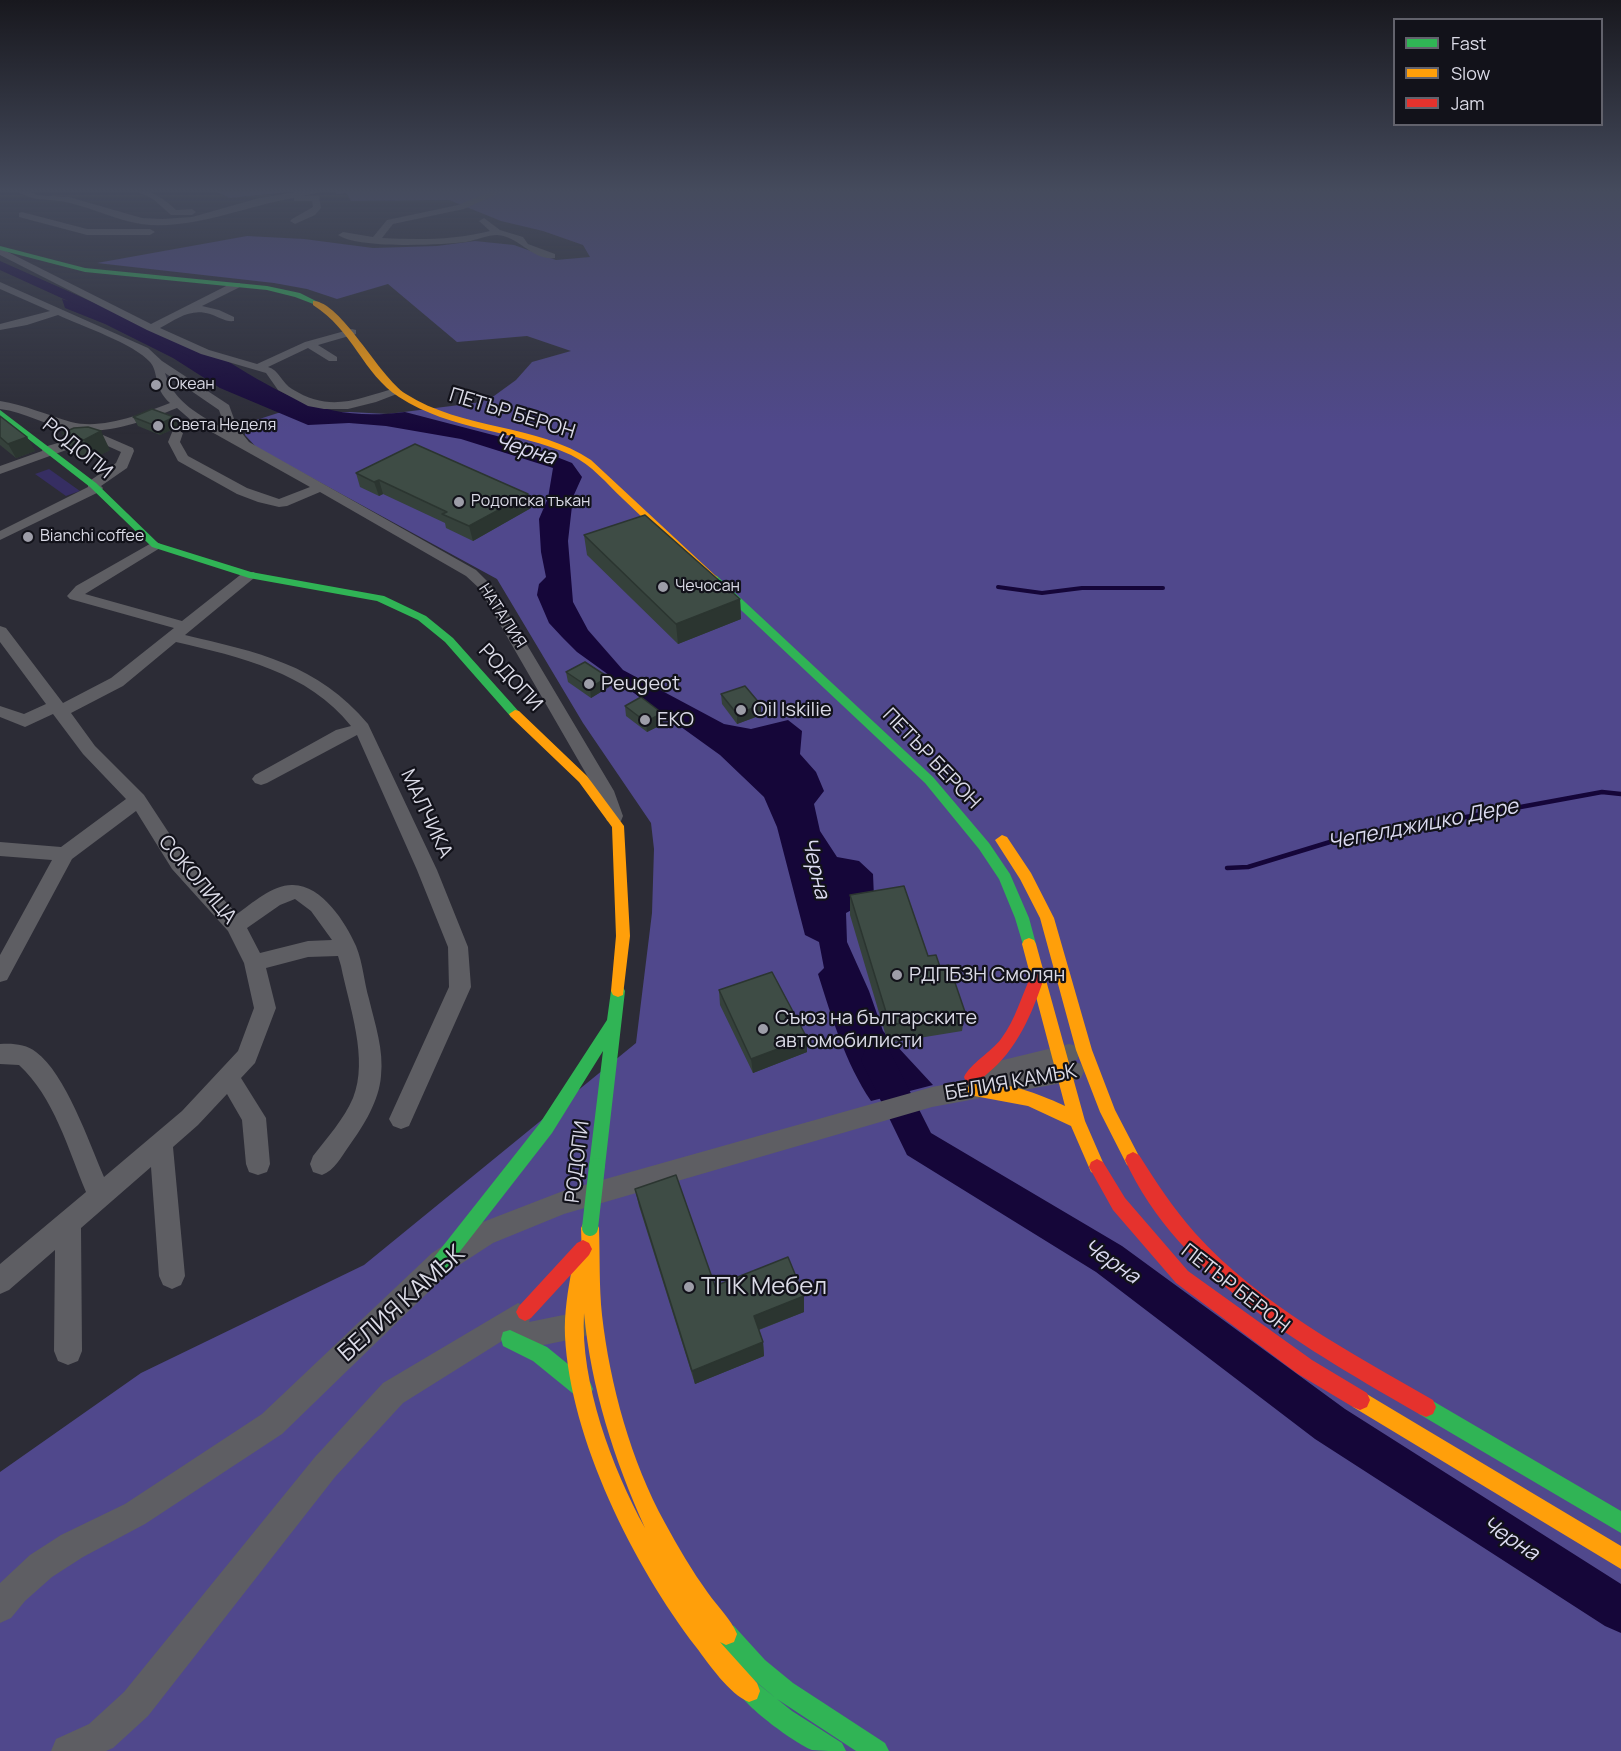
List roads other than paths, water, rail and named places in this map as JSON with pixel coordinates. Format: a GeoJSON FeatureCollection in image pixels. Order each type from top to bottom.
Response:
{"type":"FeatureCollection","features":[{"type":"Feature","properties":{"kind":"main road","name":"ПЕТЪР БЕРОН"},"geometry":{"type":"LineString","coordinates":[[95,271],[287,292],[315,301],[333,312],[352,332],[380,378],[396,392],[437,411],[570,452],[595,467],[835,690],[943,795],[984,846],[1005,878],[1022,918],[1077,1121],[1093,1161],[1119,1204],[1175,1269],[1196,1288],[1305,1367],[1621,1558]]}},
{"type":"Feature","properties":{"kind":"main road","name":"ПЕТЪР БЕРОН"},"geometry":{"type":"LineString","coordinates":[[143,271],[269,284],[297,289],[327,300],[351,316],[390,372],[413,392],[446,406],[555,436],[590,450],[754,597]]}},
{"type":"Feature","properties":{"kind":"main road","name":"РОДОПИ"},"geometry":{"type":"LineString","coordinates":[[0,413],[94,487],[155,545],[249,575],[380,597],[422,618],[449,640],[512,711],[583,779],[618,826],[623,936],[616,1016],[590,1228],[584,1311]]}},
{"type":"Feature","properties":{"kind":"main road","name":"ПЕТЪР БЕРОН"},"geometry":{"type":"LineString","coordinates":[[997,833],[1026,877],[1047,918],[1087,1059],[1108,1112],[1143,1180],[1172,1222],[1213,1266],[1274,1314],[1339,1356],[1621,1523]]}},
{"type":"Feature","properties":{"kind":"main road"},"geometry":{"type":"LineString","coordinates":[[973,1083],[998,1058],[1020,1026],[1037,978]]}},
{"type":"Feature","properties":{"kind":"main road"},"geometry":{"type":"LineString","coordinates":[[441,1263],[546,1128],[616,1016]]}},
{"type":"Feature","properties":{"kind":"main road"},"geometry":{"type":"LineString","coordinates":[[973,1083],[1028,1095],[1077,1121]]}},
{"type":"Feature","properties":{"kind":"main road","name":"РОДОПИ"},"geometry":{"type":"LineString","coordinates":[[584,1311],[586,1246],[590,1228]]}},
{"type":"Feature","properties":{"kind":"main road"},"geometry":{"type":"LineString","coordinates":[[525,1311],[586,1246]]}},
{"type":"Feature","properties":{"kind":"main road"},"geometry":{"type":"LineString","coordinates":[[584,1311],[575,1350],[594,1428],[640,1538],[669,1591],[703,1640],[738,1682],[788,1721],[834,1751]]}},
{"type":"Feature","properties":{"kind":"main road"},"geometry":{"type":"LineString","coordinates":[[584,1311],[614,1423],[632,1476],[684,1579],[719,1627],[759,1669],[803,1702],[877,1751]]}},
{"type":"Feature","properties":{"kind":"main road"},"geometry":{"type":"LineString","coordinates":[[510,1339],[536,1351],[583,1389]]}},
{"type":"Feature","properties":{"kind":"street"},"geometry":{"type":"LineString","coordinates":[[40,271],[151,328],[228,360],[270,371],[279,387],[328,408],[360,404],[396,392]]}},
{"type":"Feature","properties":{"kind":"street","name":"НАТАЛИЯ"},"geometry":{"type":"LineString","coordinates":[[0,285],[136,346],[225,408],[231,428],[245,445]]}},
{"type":"Feature","properties":{"kind":"street"},"geometry":{"type":"LineString","coordinates":[[151,328],[236,285]]}},
{"type":"Feature","properties":{"kind":"street"},"geometry":{"type":"LineString","coordinates":[[190,307],[215,312],[230,319]]}},
{"type":"Feature","properties":{"kind":"street"},"geometry":{"type":"LineString","coordinates":[[0,327],[23,323],[58,312]]}},
{"type":"Feature","properties":{"kind":"street"},"geometry":{"type":"LineString","coordinates":[[259,367],[309,344],[352,332]]}},
{"type":"Feature","properties":{"kind":"street"},"geometry":{"type":"LineString","coordinates":[[309,344],[333,358]]}},
{"type":"Feature","properties":{"kind":"street","name":"НАТАЛИЯ"},"geometry":{"type":"LineString","coordinates":[[158,363],[165,391],[177,404],[213,428],[471,573],[485,586],[605,791],[618,826]]}},
{"type":"Feature","properties":{"kind":"street"},"geometry":{"type":"LineString","coordinates":[[0,405],[81,427],[105,426],[138,420],[177,404]]}},
{"type":"Feature","properties":{"kind":"street"},"geometry":{"type":"LineString","coordinates":[[177,433],[174,442],[183,458],[242,491],[279,503],[293,501],[320,487]]}},
{"type":"Feature","properties":{"kind":"street"},"geometry":{"type":"LineString","coordinates":[[0,536],[94,487],[122,465],[128,451],[103,439],[82,440],[2,469]]}},
{"type":"Feature","properties":{"kind":"street","name":"МАЛЧИКА"},"geometry":{"type":"LineString","coordinates":[[155,545],[90,583],[75,596],[254,656],[326,691],[351,710],[362,728],[427,870],[458,947],[460,987],[401,1119]]}},
{"type":"Feature","properties":{"kind":"street"},"geometry":{"type":"LineString","coordinates":[[0,711],[25,721],[117,682],[249,575]]}},
{"type":"Feature","properties":{"kind":"street","name":"СОКОЛИЦА"},"geometry":{"type":"LineString","coordinates":[[0,1281],[161,1144],[229,1078],[247,1056],[264,1008],[254,963],[236,926],[179,864],[138,801],[89,750],[59,708],[3,640]]}},
{"type":"Feature","properties":{"kind":"street"},"geometry":{"type":"LineString","coordinates":[[261,779],[342,734],[362,728]]}},
{"type":"Feature","properties":{"kind":"street"},"geometry":{"type":"LineString","coordinates":[[0,974],[65,854],[138,801]]}},
{"type":"Feature","properties":{"kind":"street"},"geometry":{"type":"LineString","coordinates":[[0,849],[65,854]]}},
{"type":"Feature","properties":{"kind":"street"},"geometry":{"type":"LineString","coordinates":[[236,926],[283,894],[294,892],[318,907],[335,925],[346,947],[370,1047],[370,1079],[357,1114],[322,1164]]}},
{"type":"Feature","properties":{"kind":"street"},"geometry":{"type":"LineString","coordinates":[[254,963],[308,949],[346,947]]}},
{"type":"Feature","properties":{"kind":"street"},"geometry":{"type":"LineString","coordinates":[[0,1054],[9,1053],[26,1057],[40,1069],[56,1095],[100,1197]]}},
{"type":"Feature","properties":{"kind":"street","name":"БЕЛИЯ КАМЪК"},"geometry":{"type":"LineString","coordinates":[[0,1607],[14,1590],[41,1566],[72,1546],[135,1514],[272,1424],[441,1263],[484,1234],[524,1216],[973,1083],[1087,1059]]}},
{"type":"Feature","properties":{"kind":"street"},"geometry":{"type":"LineString","coordinates":[[229,1078],[254,1118],[258,1164]]}},
{"type":"Feature","properties":{"kind":"street"},"geometry":{"type":"LineString","coordinates":[[161,1144],[172,1276]]}},
{"type":"Feature","properties":{"kind":"street"},"geometry":{"type":"LineString","coordinates":[[68,1223],[68,1351]]}},
{"type":"Feature","properties":{"kind":"street"},"geometry":{"type":"LineString","coordinates":[[68,1751],[101,1736],[136,1704],[325,1467],[393,1393],[525,1311],[584,1311]]}},
{"type":"Feature","properties":{"kind":"street"},"geometry":{"type":"LineString","coordinates":[[473,1344],[510,1339],[584,1311]]}},
{"type":"Feature","properties":{"kind":"water"},"geometry":{"type":"Polygon","coordinates":[[[62,299],[103,314],[175,349],[222,359],[271,387],[312,405],[355,414],[405,412],[516,441],[572,463],[582,477],[573,497],[568,541],[573,602],[588,630],[623,670],[724,724],[751,729],[788,720],[802,731],[800,754],[816,772],[824,791],[814,804],[820,831],[837,857],[859,861],[873,874],[874,898],[846,913],[847,942],[869,991],[883,1031],[933,1085],[871,1101],[846,1055],[834,1023],[818,974],[824,968],[819,942],[805,935],[777,827],[764,797],[720,755],[577,652],[549,623],[537,595],[539,584],[546,577],[541,552],[539,519],[548,498],[553,468],[461,439],[386,426],[349,423],[308,425],[220,388],[173,358],[105,324],[65,308],[62,299]]]}},
{"type":"Feature","properties":{"kind":"waterway","name":"Черна"},"geometry":{"type":"LineString","coordinates":[[13,271],[197,354],[221,372]]}},
{"type":"Feature","properties":{"kind":"waterway"},"geometry":{"type":"LineString","coordinates":[[998,587],[1042,593],[1082,588],[1163,588]]}},
{"type":"Feature","properties":{"kind":"waterway","name":"Чепелджицко Дере"},"geometry":{"type":"LineString","coordinates":[[1227,868],[1248,867],[1330,842],[1602,792],[1621,794]]}},
{"type":"Feature","properties":{"kind":"waterway","name":"Черна"},"geometry":{"type":"LineString","coordinates":[[877,1060],[919,1144],[1109,1259],[1330,1424],[1621,1610]]}},
{"type":"Feature","properties":{"kind":"place","name":"Океан"},"geometry":{"type":"Point","coordinates":[156,385]}},
{"type":"Feature","properties":{"kind":"place","name":"Света Неделя"},"geometry":{"type":"Point","coordinates":[158,426]}},
{"type":"Feature","properties":{"kind":"place","name":"Родопска тъкан"},"geometry":{"type":"Point","coordinates":[459,502]}},
{"type":"Feature","properties":{"kind":"place","name":"Bianchi coffee"},"geometry":{"type":"Point","coordinates":[28,537]}},
{"type":"Feature","properties":{"kind":"place","name":"Чечосан"},"geometry":{"type":"Point","coordinates":[663,587]}},
{"type":"Feature","properties":{"kind":"place","name":"Peugeot"},"geometry":{"type":"Point","coordinates":[589,684]}},
{"type":"Feature","properties":{"kind":"place","name":"Oil Iskilie"},"geometry":{"type":"Point","coordinates":[741,710]}},
{"type":"Feature","properties":{"kind":"place","name":"EKO"},"geometry":{"type":"Point","coordinates":[645,720]}},
{"type":"Feature","properties":{"kind":"place","name":"РДПБЗН Смолян"},"geometry":{"type":"Point","coordinates":[897,975]}},
{"type":"Feature","properties":{"kind":"place","name":"Съюз на българските автомобилисти"},"geometry":{"type":"Point","coordinates":[763,1029]}},
{"type":"Feature","properties":{"kind":"place","name":"ТПК Мебел"},"geometry":{"type":"Point","coordinates":[689,1287]}}]}
